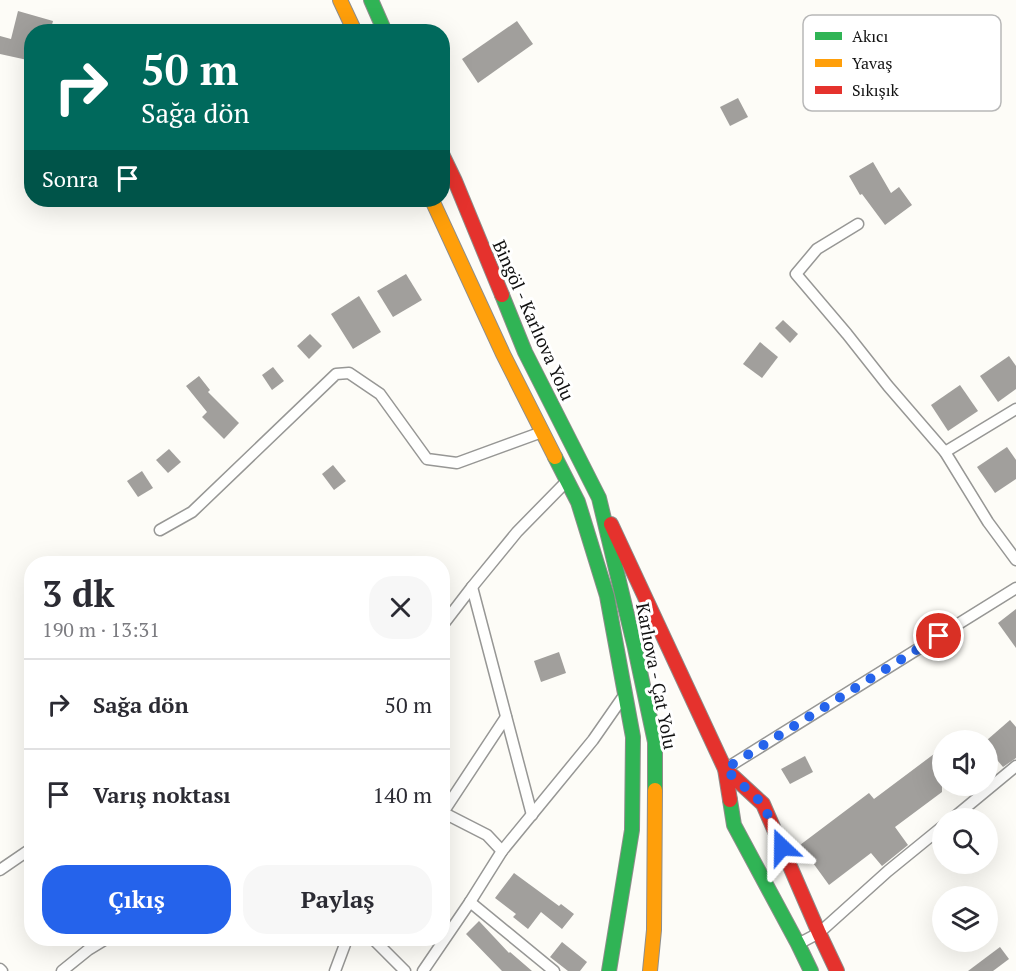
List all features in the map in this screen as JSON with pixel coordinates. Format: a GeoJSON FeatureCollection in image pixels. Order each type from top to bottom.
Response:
{"type":"FeatureCollection","features":[{"type":"Feature","properties":{"kind":"main road"},"geometry":{"type":"LineString","coordinates":[[340,0],[351,24]]}},
{"type":"Feature","properties":{"kind":"main road"},"geometry":{"type":"LineString","coordinates":[[370,0],[381,24]]}},
{"type":"Feature","properties":{"kind":"main road","name":"Bingöl - Karlıova Yolu"},"geometry":{"type":"LineString","coordinates":[[450,171],[525,352],[599,498]]}},
{"type":"Feature","properties":{"kind":"main road"},"geometry":{"type":"LineString","coordinates":[[435,207],[502,354],[567,481]]}},
{"type":"Feature","properties":{"kind":"main road","name":"Karlıova - Çat Yolu"},"geometry":{"type":"LineString","coordinates":[[567,481],[578,502],[607,596],[633,737],[632,830],[609,971]]}},
{"type":"Feature","properties":{"kind":"main road"},"geometry":{"type":"LineString","coordinates":[[599,498],[725,769],[734,825],[811,971]]}},
{"type":"Feature","properties":{"kind":"main road","name":"Karlıova - Çat Yolu"},"geometry":{"type":"LineString","coordinates":[[599,498],[655,742],[654,930],[650,971]]}},
{"type":"Feature","properties":{"kind":"main road"},"geometry":{"type":"LineString","coordinates":[[725,769],[763,804],[837,971]]}},
{"type":"Feature","properties":{"kind":"street"},"geometry":{"type":"LineString","coordinates":[[858,224],[817,249],[796,274],[945,452],[988,522],[1016,560]]}},
{"type":"Feature","properties":{"kind":"street"},"geometry":{"type":"LineString","coordinates":[[160,530],[192,512],[336,374],[349,373],[380,394],[427,459],[457,463],[542,432]]}},
{"type":"Feature","properties":{"kind":"street"},"geometry":{"type":"LineString","coordinates":[[945,452],[1016,409]]}},
{"type":"Feature","properties":{"kind":"street"},"geometry":{"type":"LineString","coordinates":[[450,616],[517,532],[567,481]]}},
{"type":"Feature","properties":{"kind":"street"},"geometry":{"type":"LineString","coordinates":[[472,587],[532,815]]}},
{"type":"Feature","properties":{"kind":"street"},"geometry":{"type":"LineString","coordinates":[[725,769],[1016,588]]}},
{"type":"Feature","properties":{"kind":"street"},"geometry":{"type":"LineString","coordinates":[[450,931],[502,851],[593,740],[625,693]]}},
{"type":"Feature","properties":{"kind":"street"},"geometry":{"type":"LineString","coordinates":[[450,802],[506,717]]}},
{"type":"Feature","properties":{"kind":"street"},"geometry":{"type":"LineString","coordinates":[[965,808],[1016,766]]}},
{"type":"Feature","properties":{"kind":"street"},"geometry":{"type":"LineString","coordinates":[[450,816],[487,835],[502,851]]}},
{"type":"Feature","properties":{"kind":"street"},"geometry":{"type":"LineString","coordinates":[[798,944],[819,933],[932,835]]}},
{"type":"Feature","properties":{"kind":"street"},"geometry":{"type":"LineString","coordinates":[[0,870],[24,854]]}},
{"type":"Feature","properties":{"kind":"street"},"geometry":{"type":"LineString","coordinates":[[470,902],[554,971]]}},
{"type":"Feature","properties":{"kind":"street"},"geometry":{"type":"LineString","coordinates":[[62,971],[95,946]]}},
{"type":"Feature","properties":{"kind":"street"},"geometry":{"type":"LineString","coordinates":[[335,971],[344,946]]}},
{"type":"Feature","properties":{"kind":"street"},"geometry":{"type":"LineString","coordinates":[[380,946],[405,971]]}},
{"type":"Feature","properties":{"kind":"street"},"geometry":{"type":"LineString","coordinates":[[423,971],[440,946]]}},
{"type":"Feature","properties":{"kind":"building"},"geometry":{"type":"Polygon","coordinates":[[[18,11],[53,21],[52,24],[24,24],[24,59],[0,54],[0,36],[11,39],[18,11]]]}},
{"type":"Feature","properties":{"kind":"building"},"geometry":{"type":"Polygon","coordinates":[[[517,21],[533,44],[478,83],[462,59],[517,21]]]}},
{"type":"Feature","properties":{"kind":"building"},"geometry":{"type":"Polygon","coordinates":[[[738,98],[748,117],[730,126],[720,107],[738,98]]]}},
{"type":"Feature","properties":{"kind":"building"},"geometry":{"type":"Polygon","coordinates":[[[873,162],[891,193],[899,187],[912,205],[885,225],[862,194],[860,195],[849,176],[873,162]]]}},
{"type":"Feature","properties":{"kind":"building"},"geometry":{"type":"Polygon","coordinates":[[[406,274],[422,300],[393,317],[377,291],[406,274]]]}},
{"type":"Feature","properties":{"kind":"building"},"geometry":{"type":"Polygon","coordinates":[[[359,296],[381,332],[353,349],[331,314],[359,296]]]}},
{"type":"Feature","properties":{"kind":"building"},"geometry":{"type":"Polygon","coordinates":[[[783,320],[798,334],[790,343],[775,328],[783,320]]]}},
{"type":"Feature","properties":{"kind":"building"},"geometry":{"type":"Polygon","coordinates":[[[310,334],[322,346],[309,359],[297,346],[310,334]]]}},
{"type":"Feature","properties":{"kind":"building"},"geometry":{"type":"Polygon","coordinates":[[[760,342],[778,357],[762,378],[743,364],[760,342]]]}},
{"type":"Feature","properties":{"kind":"building"},"geometry":{"type":"Polygon","coordinates":[[[1009,356],[1016,366],[1016,389],[998,402],[980,376],[1009,356]]]}},
{"type":"Feature","properties":{"kind":"building"},"geometry":{"type":"Polygon","coordinates":[[[273,367],[284,381],[272,390],[262,375],[273,367]]]}},
{"type":"Feature","properties":{"kind":"building"},"geometry":{"type":"Polygon","coordinates":[[[199,376],[210,390],[208,392],[239,423],[224,439],[202,417],[207,412],[186,386],[199,376]]]}},
{"type":"Feature","properties":{"kind":"building"},"geometry":{"type":"Polygon","coordinates":[[[960,385],[978,411],[948,431],[931,405],[960,385]]]}},
{"type":"Feature","properties":{"kind":"building"},"geometry":{"type":"Polygon","coordinates":[[[1007,447],[1016,460],[1016,479],[995,493],[977,467],[1007,447]]]}},
{"type":"Feature","properties":{"kind":"building"},"geometry":{"type":"Polygon","coordinates":[[[169,449],[181,462],[168,473],[156,460],[169,449]]]}},
{"type":"Feature","properties":{"kind":"building"},"geometry":{"type":"Polygon","coordinates":[[[333,465],[346,481],[334,490],[322,474],[333,465]]]}},
{"type":"Feature","properties":{"kind":"building"},"geometry":{"type":"Polygon","coordinates":[[[142,471],[153,488],[138,497],[127,481],[142,471]]]}},
{"type":"Feature","properties":{"kind":"building"},"geometry":{"type":"Polygon","coordinates":[[[1016,609],[1016,648],[998,623],[1016,609]]]}},
{"type":"Feature","properties":{"kind":"building"},"geometry":{"type":"Polygon","coordinates":[[[559,652],[566,673],[541,682],[534,661],[559,652]]]}},
{"type":"Feature","properties":{"kind":"building"},"geometry":{"type":"Polygon","coordinates":[[[1010,720],[1016,727],[1016,758],[1003,767],[998,761],[998,730],[1010,720]]]}},
{"type":"Feature","properties":{"kind":"building"},"geometry":{"type":"Polygon","coordinates":[[[805,756],[813,772],[790,784],[781,769],[805,756]]]}},
{"type":"Feature","properties":{"kind":"building"},"geometry":{"type":"Polygon","coordinates":[[[932,756],[932,796],[937,796],[895,827],[908,845],[882,866],[871,853],[829,885],[800,845],[869,793],[874,799],[932,756]]]}},
{"type":"Feature","properties":{"kind":"building"},"geometry":{"type":"Polygon","coordinates":[[[514,873],[559,906],[561,904],[574,914],[562,929],[541,912],[528,929],[513,917],[516,914],[495,898],[514,873]]]}},
{"type":"Feature","properties":{"kind":"building"},"geometry":{"type":"Polygon","coordinates":[[[479,921],[509,953],[532,971],[502,971],[466,934],[479,921]]]}},
{"type":"Feature","properties":{"kind":"building"},"geometry":{"type":"Polygon","coordinates":[[[562,942],[587,962],[580,971],[568,971],[550,957],[562,942]]]}},
{"type":"Feature","properties":{"kind":"building"},"geometry":{"type":"Polygon","coordinates":[[[1000,947],[1009,959],[993,971],[968,971],[993,952],[998,952],[1000,947]]]}},
{"type":"Feature","properties":{"kind":"traffic: fast"},"geometry":{"type":"LineString","coordinates":[[371,0],[382,24]]}},
{"type":"Feature","properties":{"kind":"traffic: fast"},"geometry":{"type":"LineString","coordinates":[[502,295],[525,352],[599,498],[655,742],[655,790]]}},
{"type":"Feature","properties":{"kind":"traffic: fast"},"geometry":{"type":"LineString","coordinates":[[555,457],[578,502],[607,596],[633,737],[632,830],[609,971]]}},
{"type":"Feature","properties":{"kind":"traffic: fast"},"geometry":{"type":"LineString","coordinates":[[730,800],[734,825],[811,971]]}},
{"type":"Feature","properties":{"kind":"traffic: slow"},"geometry":{"type":"LineString","coordinates":[[340,0],[351,24]]}},
{"type":"Feature","properties":{"kind":"traffic: slow"},"geometry":{"type":"LineString","coordinates":[[435,207],[503,354],[555,457]]}},
{"type":"Feature","properties":{"kind":"traffic: slow"},"geometry":{"type":"LineString","coordinates":[[650,971],[654,930],[655,790]]}},
{"type":"Feature","properties":{"kind":"traffic: jam"},"geometry":{"type":"LineString","coordinates":[[450,171],[502,295]]}},
{"type":"Feature","properties":{"kind":"traffic: jam"},"geometry":{"type":"LineString","coordinates":[[611,524],[725,769],[730,800]]}},
{"type":"Feature","properties":{"kind":"traffic: jam"},"geometry":{"type":"LineString","coordinates":[[725,769],[763,804],[837,971]]}},
{"type":"Feature","properties":{"kind":"route"},"geometry":{"type":"LineString","coordinates":[[782,847],[763,804],[725,769],[939,636]]}}]}
